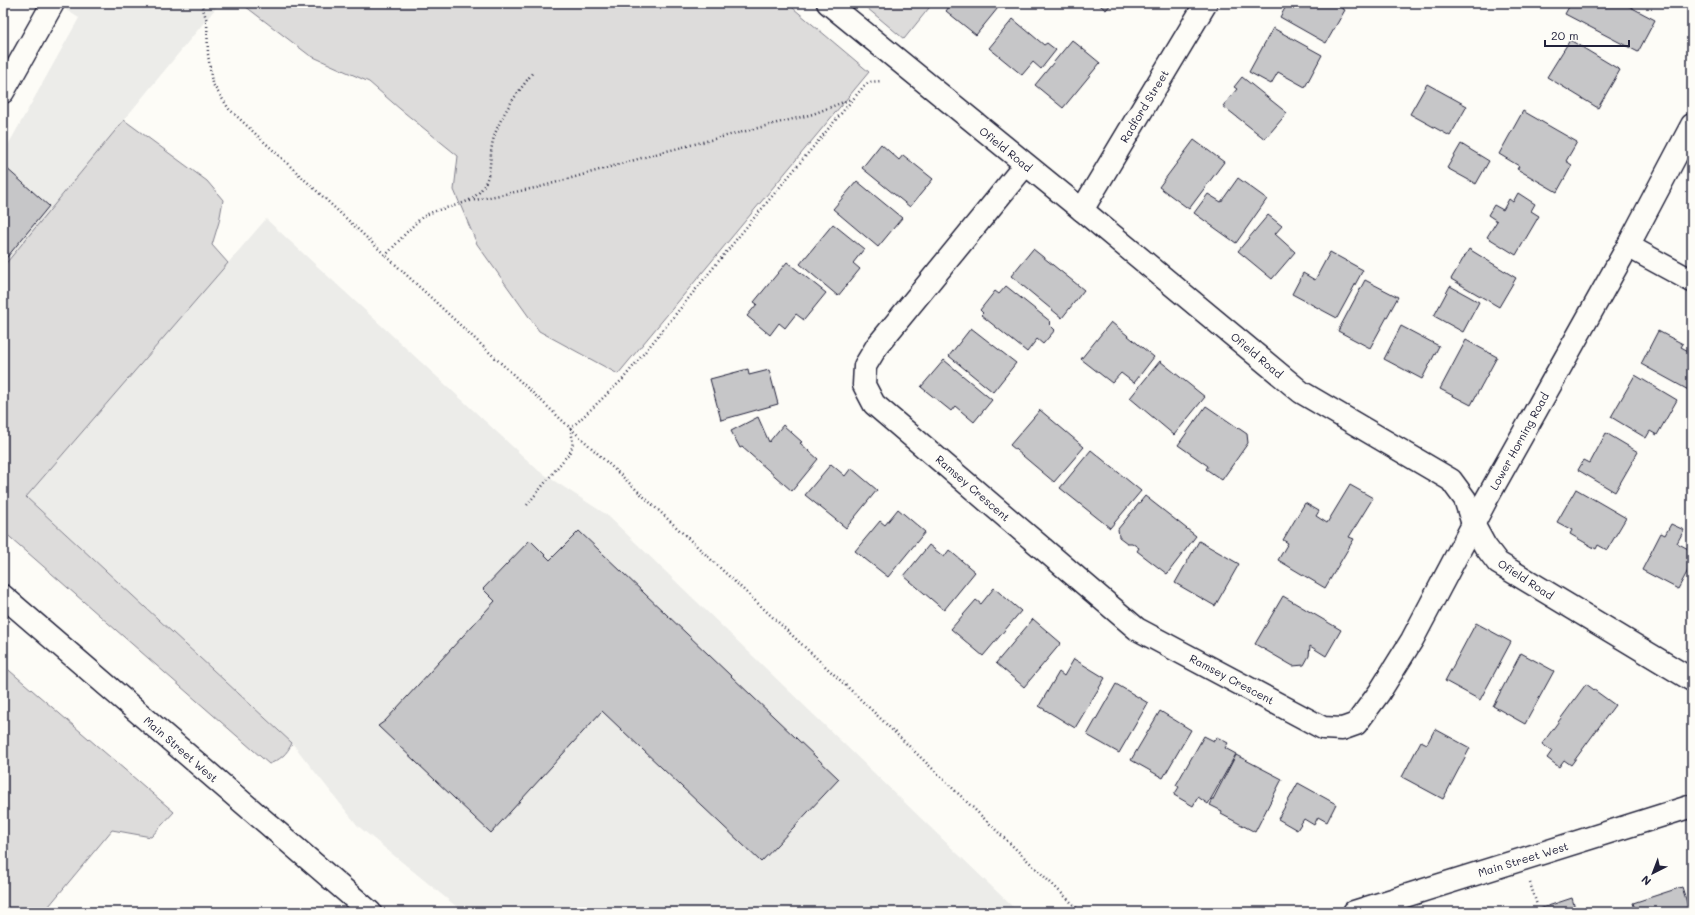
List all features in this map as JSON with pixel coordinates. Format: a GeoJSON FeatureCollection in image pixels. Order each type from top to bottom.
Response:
{"type":"FeatureCollection","features":[{"type":"Feature","properties":{"kind":"street"},"geometry":{"type":"LineString","coordinates":[[3,92],[53,3]]}},
{"type":"Feature","properties":{"kind":"street","name":"Ofield Road"},"geometry":{"type":"LineString","coordinates":[[828,3],[1082,210],[1301,392],[1451,480],[1465,499],[1473,524],[1485,546],[1498,563],[1692,680]]}},
{"type":"Feature","properties":{"kind":"street","name":"Radford Street"},"geometry":{"type":"LineString","coordinates":[[1082,210],[1206,3]]}},
{"type":"Feature","properties":{"kind":"street","name":"Lower Horning Road"},"geometry":{"type":"LineString","coordinates":[[1323,728],[1342,729],[1356,724],[1380,693],[1412,640],[1473,524],[1628,246],[1692,125]]}},
{"type":"Feature","properties":{"kind":"street","name":"Ramsey Crescent"},"geometry":{"type":"LineString","coordinates":[[1025,165],[877,346],[865,366],[864,384],[867,391],[874,404],[1137,629],[1323,728]]}},
{"type":"Feature","properties":{"kind":"street"},"geometry":{"type":"LineString","coordinates":[[1628,246],[1692,281]]}},
{"type":"Feature","properties":{"kind":"street","name":"Main Street West"},"geometry":{"type":"LineString","coordinates":[[3,596],[369,909]]}},
{"type":"Feature","properties":{"kind":"street","name":"Main Street West"},"geometry":{"type":"LineString","coordinates":[[1354,912],[1692,806]]}},
{"type":"Feature","properties":{"kind":"path"},"geometry":{"type":"LineString","coordinates":[[78,3],[82,5],[83,3]]}},
{"type":"Feature","properties":{"kind":"path"},"geometry":{"type":"LineString","coordinates":[[201,3],[207,21],[208,54],[212,83],[229,109],[850,689],[1081,912]]}},
{"type":"Feature","properties":{"kind":"path"},"geometry":{"type":"LineString","coordinates":[[470,201],[480,191],[488,179],[492,164],[491,149],[506,110],[533,72]]}},
{"type":"Feature","properties":{"kind":"path"},"geometry":{"type":"LineString","coordinates":[[570,429],[623,379],[853,98],[869,82],[881,81],[913,73]]}},
{"type":"Feature","properties":{"kind":"path"},"geometry":{"type":"LineString","coordinates":[[385,256],[424,216],[434,211],[470,201],[540,187],[659,153],[813,114],[853,98]]}},
{"type":"Feature","properties":{"kind":"path"},"geometry":{"type":"LineString","coordinates":[[527,505],[570,452],[573,445],[573,438],[570,429]]}},
{"type":"Feature","properties":{"kind":"path"},"geometry":{"type":"LineString","coordinates":[[1531,886],[1537,905]]}},
{"type":"Feature","properties":{"kind":"shaded area"},"geometry":{"type":"Polygon","coordinates":[[[55,3],[220,3],[3,267],[3,154],[79,18],[55,3]]]}},
{"type":"Feature","properties":{"kind":"shaded area"},"geometry":{"type":"Polygon","coordinates":[[[241,3],[787,3],[869,72],[618,374],[539,331],[477,244],[454,190],[458,156],[369,82],[309,55],[241,3]]]}},
{"type":"Feature","properties":{"kind":"shaded area"},"geometry":{"type":"Polygon","coordinates":[[[861,3],[933,3],[904,39],[861,3]]]}},
{"type":"Feature","properties":{"kind":"shaded area"},"geometry":{"type":"Polygon","coordinates":[[[124,120],[207,181],[223,200],[219,222],[212,245],[228,263],[26,497],[292,743],[283,756],[277,761],[269,764],[3,531],[3,267],[124,120]]]}},
{"type":"Feature","properties":{"kind":"shaded area"},"geometry":{"type":"Polygon","coordinates":[[[266,219],[539,471],[607,515],[1018,912],[463,912],[358,826],[292,743],[26,497],[266,219]]]}},
{"type":"Feature","properties":{"kind":"shaded area"},"geometry":{"type":"Polygon","coordinates":[[[3,665],[174,812],[151,837],[112,830],[44,912],[3,912],[3,665]]]}},
{"type":"Feature","properties":{"kind":"building"},"geometry":{"type":"Polygon","coordinates":[[[952,3],[1002,3],[976,35],[946,11],[952,3]]]}},
{"type":"Feature","properties":{"kind":"building"},"geometry":{"type":"Polygon","coordinates":[[[1097,3],[1112,3],[1106,10],[1097,3]]]}},
{"type":"Feature","properties":{"kind":"building"},"geometry":{"type":"Polygon","coordinates":[[[1288,3],[1332,3],[1345,10],[1326,43],[1280,17],[1288,3]]]}},
{"type":"Feature","properties":{"kind":"building"},"geometry":{"type":"Polygon","coordinates":[[[1571,3],[1623,3],[1655,20],[1638,52],[1565,14],[1571,3]]]}},
{"type":"Feature","properties":{"kind":"building"},"geometry":{"type":"Polygon","coordinates":[[[1013,19],[1044,45],[1047,43],[1056,50],[1041,69],[1033,62],[1022,75],[989,48],[1013,19]]]}},
{"type":"Feature","properties":{"kind":"building"},"geometry":{"type":"Polygon","coordinates":[[[1273,28],[1322,55],[1305,87],[1278,72],[1271,84],[1249,72],[1273,28]]]}},
{"type":"Feature","properties":{"kind":"building"},"geometry":{"type":"Polygon","coordinates":[[[1072,40],[1100,63],[1063,108],[1035,85],[1072,40]]]}},
{"type":"Feature","properties":{"kind":"building"},"geometry":{"type":"Polygon","coordinates":[[[1570,40],[1620,70],[1598,108],[1547,77],[1570,40]]]}},
{"type":"Feature","properties":{"kind":"building"},"geometry":{"type":"Polygon","coordinates":[[[1242,77],[1287,113],[1265,139],[1223,106],[1237,89],[1234,87],[1242,77]]]}},
{"type":"Feature","properties":{"kind":"building"},"geometry":{"type":"Polygon","coordinates":[[[1427,84],[1467,106],[1450,136],[1410,114],[1427,84]]]}},
{"type":"Feature","properties":{"kind":"building"},"geometry":{"type":"Polygon","coordinates":[[[1523,111],[1577,142],[1566,161],[1572,165],[1557,192],[1517,169],[1519,166],[1499,154],[1523,111]]]}},
{"type":"Feature","properties":{"kind":"building"},"geometry":{"type":"Polygon","coordinates":[[[1194,140],[1224,162],[1189,209],[1159,187],[1194,140]]]}},
{"type":"Feature","properties":{"kind":"building"},"geometry":{"type":"Polygon","coordinates":[[[881,144],[899,160],[903,155],[933,179],[910,207],[862,168],[881,144]]]}},
{"type":"Feature","properties":{"kind":"building"},"geometry":{"type":"Polygon","coordinates":[[[1461,144],[1489,161],[1476,184],[1447,168],[1461,144]]]}},
{"type":"Feature","properties":{"kind":"building"},"geometry":{"type":"Polygon","coordinates":[[[5,167],[49,206],[3,262],[3,170],[5,167]]]}},
{"type":"Feature","properties":{"kind":"building"},"geometry":{"type":"Polygon","coordinates":[[[1238,178],[1267,199],[1236,243],[1194,213],[1208,194],[1221,202],[1238,178]]]}},
{"type":"Feature","properties":{"kind":"building"},"geometry":{"type":"Polygon","coordinates":[[[857,181],[902,218],[878,247],[833,209],[857,181]]]}},
{"type":"Feature","properties":{"kind":"building"},"geometry":{"type":"Polygon","coordinates":[[[1518,193],[1535,204],[1531,211],[1539,216],[1516,255],[1487,237],[1497,221],[1488,215],[1494,205],[1503,210],[1509,199],[1513,202],[1518,193]]]}},
{"type":"Feature","properties":{"kind":"building"},"geometry":{"type":"Polygon","coordinates":[[[1268,215],[1282,226],[1275,234],[1295,252],[1272,279],[1238,251],[1268,215]]]}},
{"type":"Feature","properties":{"kind":"building"},"geometry":{"type":"Polygon","coordinates":[[[833,224],[864,249],[853,263],[860,269],[838,296],[800,264],[833,224]]]}},
{"type":"Feature","properties":{"kind":"building"},"geometry":{"type":"Polygon","coordinates":[[[1033,249],[1084,290],[1062,318],[1011,276],[1033,249]]]}},
{"type":"Feature","properties":{"kind":"building"},"geometry":{"type":"Polygon","coordinates":[[[1469,249],[1516,278],[1499,307],[1451,279],[1469,249]]]}},
{"type":"Feature","properties":{"kind":"building"},"geometry":{"type":"Polygon","coordinates":[[[1330,252],[1363,270],[1337,318],[1292,294],[1303,273],[1315,280],[1330,252]]]}},
{"type":"Feature","properties":{"kind":"building"},"geometry":{"type":"Polygon","coordinates":[[[787,262],[826,293],[804,320],[796,314],[785,328],[779,323],[770,335],[747,316],[757,304],[754,302],[787,262]]]}},
{"type":"Feature","properties":{"kind":"building"},"geometry":{"type":"Polygon","coordinates":[[[1365,280],[1398,297],[1370,348],[1338,331],[1365,280]]]}},
{"type":"Feature","properties":{"kind":"building"},"geometry":{"type":"Polygon","coordinates":[[[1006,286],[1051,322],[1049,324],[1055,330],[1043,344],[1037,339],[1027,352],[981,315],[983,313],[980,310],[995,291],[999,294],[1006,286]]]}},
{"type":"Feature","properties":{"kind":"building"},"geometry":{"type":"Polygon","coordinates":[[[1450,286],[1479,302],[1463,332],[1434,316],[1450,286]]]}},
{"type":"Feature","properties":{"kind":"building"},"geometry":{"type":"Polygon","coordinates":[[[1111,322],[1154,357],[1134,383],[1121,373],[1112,383],[1081,359],[1111,322]]]}},
{"type":"Feature","properties":{"kind":"building"},"geometry":{"type":"Polygon","coordinates":[[[1401,326],[1439,346],[1422,379],[1384,359],[1401,326]]]}},
{"type":"Feature","properties":{"kind":"building"},"geometry":{"type":"Polygon","coordinates":[[[971,328],[1016,363],[993,392],[949,356],[971,328]]]}},
{"type":"Feature","properties":{"kind":"building"},"geometry":{"type":"Polygon","coordinates":[[[1658,331],[1683,344],[1681,347],[1692,353],[1692,392],[1641,364],[1658,331]]]}},
{"type":"Feature","properties":{"kind":"building"},"geometry":{"type":"Polygon","coordinates":[[[1466,340],[1497,357],[1471,405],[1440,389],[1466,340]]]}},
{"type":"Feature","properties":{"kind":"building"},"geometry":{"type":"Polygon","coordinates":[[[944,360],[992,400],[974,422],[955,406],[951,411],[921,387],[944,360]]]}},
{"type":"Feature","properties":{"kind":"building"},"geometry":{"type":"Polygon","coordinates":[[[1160,361],[1205,397],[1174,435],[1130,398],[1160,361]]]}},
{"type":"Feature","properties":{"kind":"building"},"geometry":{"type":"Polygon","coordinates":[[[748,369],[749,375],[769,370],[778,404],[721,420],[710,379],[748,369]]]}},
{"type":"Feature","properties":{"kind":"building"},"geometry":{"type":"Polygon","coordinates":[[[1635,375],[1677,400],[1657,435],[1650,431],[1646,438],[1611,417],[1635,375]]]}},
{"type":"Feature","properties":{"kind":"building"},"geometry":{"type":"Polygon","coordinates":[[[1206,406],[1247,434],[1248,443],[1222,480],[1206,469],[1208,466],[1178,445],[1206,406]]]}},
{"type":"Feature","properties":{"kind":"building"},"geometry":{"type":"Polygon","coordinates":[[[1040,410],[1084,447],[1054,482],[1010,445],[1040,410]]]}},
{"type":"Feature","properties":{"kind":"building"},"geometry":{"type":"Polygon","coordinates":[[[758,417],[769,442],[783,425],[818,459],[792,491],[742,447],[740,448],[731,431],[758,417]]]}},
{"type":"Feature","properties":{"kind":"building"},"geometry":{"type":"Polygon","coordinates":[[[1606,433],[1638,452],[1615,492],[1578,470],[1584,460],[1590,463],[1606,433]]]}},
{"type":"Feature","properties":{"kind":"building"},"geometry":{"type":"Polygon","coordinates":[[[1091,450],[1141,491],[1110,528],[1060,488],[1091,450]]]}},
{"type":"Feature","properties":{"kind":"building"},"geometry":{"type":"Polygon","coordinates":[[[831,464],[845,476],[851,468],[877,490],[846,528],[805,495],[831,464]]]}},
{"type":"Feature","properties":{"kind":"building"},"geometry":{"type":"Polygon","coordinates":[[[1350,485],[1373,498],[1349,537],[1354,539],[1325,588],[1278,560],[1288,543],[1283,540],[1305,503],[1319,511],[1316,516],[1327,523],[1350,485]]]}},
{"type":"Feature","properties":{"kind":"building"},"geometry":{"type":"Polygon","coordinates":[[[1576,489],[1626,518],[1607,550],[1598,545],[1596,549],[1570,534],[1572,530],[1557,522],[1576,489]]]}},
{"type":"Feature","properties":{"kind":"building"},"geometry":{"type":"Polygon","coordinates":[[[1145,496],[1196,536],[1167,574],[1137,551],[1139,548],[1132,543],[1127,543],[1119,537],[1118,529],[1145,496]]]}},
{"type":"Feature","properties":{"kind":"building"},"geometry":{"type":"Polygon","coordinates":[[[898,509],[925,532],[888,577],[855,551],[880,521],[885,525],[898,509]]]}},
{"type":"Feature","properties":{"kind":"building"},"geometry":{"type":"Polygon","coordinates":[[[1671,524],[1684,530],[1677,543],[1692,551],[1692,563],[1678,589],[1642,570],[1661,533],[1665,535],[1671,524]]]}},
{"type":"Feature","properties":{"kind":"building"},"geometry":{"type":"Polygon","coordinates":[[[579,531],[839,779],[761,862],[602,711],[491,833],[378,726],[385,721],[495,601],[483,589],[530,540],[550,560],[579,531]]]}},
{"type":"Feature","properties":{"kind":"building"},"geometry":{"type":"Polygon","coordinates":[[[1199,541],[1239,564],[1215,606],[1175,583],[1199,541]]]}},
{"type":"Feature","properties":{"kind":"building"},"geometry":{"type":"Polygon","coordinates":[[[929,545],[944,557],[949,550],[975,572],[944,610],[904,576],[929,545]]]}},
{"type":"Feature","properties":{"kind":"building"},"geometry":{"type":"Polygon","coordinates":[[[994,588],[1021,611],[983,656],[951,629],[976,600],[981,604],[994,588]]]}},
{"type":"Feature","properties":{"kind":"building"},"geometry":{"type":"Polygon","coordinates":[[[1283,596],[1341,630],[1326,656],[1310,646],[1309,656],[1304,665],[1293,666],[1255,644],[1283,596]]]}},
{"type":"Feature","properties":{"kind":"building"},"geometry":{"type":"Polygon","coordinates":[[[1033,619],[1061,643],[1024,687],[996,663],[1033,619]]]}},
{"type":"Feature","properties":{"kind":"building"},"geometry":{"type":"Polygon","coordinates":[[[1476,623],[1511,642],[1480,700],[1445,681],[1476,623]]]}},
{"type":"Feature","properties":{"kind":"building"},"geometry":{"type":"Polygon","coordinates":[[[1521,653],[1554,671],[1525,724],[1493,706],[1521,653]]]}},
{"type":"Feature","properties":{"kind":"building"},"geometry":{"type":"Polygon","coordinates":[[[1074,659],[1105,678],[1075,728],[1039,706],[1059,672],[1064,676],[1074,659]]]}},
{"type":"Feature","properties":{"kind":"building"},"geometry":{"type":"Polygon","coordinates":[[[1116,684],[1148,703],[1119,753],[1087,735],[1116,684]]]}},
{"type":"Feature","properties":{"kind":"building"},"geometry":{"type":"Polygon","coordinates":[[[1586,684],[1615,705],[1571,765],[1564,760],[1559,767],[1547,758],[1552,751],[1542,744],[1586,684]]]}},
{"type":"Feature","properties":{"kind":"building"},"geometry":{"type":"Polygon","coordinates":[[[1160,711],[1191,730],[1163,778],[1131,760],[1160,711]]]}},
{"type":"Feature","properties":{"kind":"building"},"geometry":{"type":"Polygon","coordinates":[[[1435,729],[1470,748],[1443,799],[1402,777],[1421,741],[1427,744],[1435,729]]]}},
{"type":"Feature","properties":{"kind":"building"},"geometry":{"type":"Polygon","coordinates":[[[1204,736],[1214,741],[1217,737],[1228,743],[1225,748],[1236,754],[1208,804],[1198,797],[1193,806],[1174,795],[1179,787],[1176,785],[1204,736]]]}},
{"type":"Feature","properties":{"kind":"building"},"geometry":{"type":"Polygon","coordinates":[[[1236,755],[1282,779],[1255,832],[1221,814],[1222,811],[1210,805],[1236,755]]]}},
{"type":"Feature","properties":{"kind":"building"},"geometry":{"type":"Polygon","coordinates":[[[1298,783],[1336,804],[1327,822],[1318,817],[1314,825],[1304,819],[1297,830],[1278,819],[1298,783]]]}},
{"type":"Feature","properties":{"kind":"building"},"geometry":{"type":"Polygon","coordinates":[[[1682,887],[1690,912],[1625,912],[1635,909],[1633,903],[1682,887]]]}},
{"type":"Feature","properties":{"kind":"building"},"geometry":{"type":"Polygon","coordinates":[[[1572,898],[1576,912],[1530,912],[1572,898]]]}}]}
